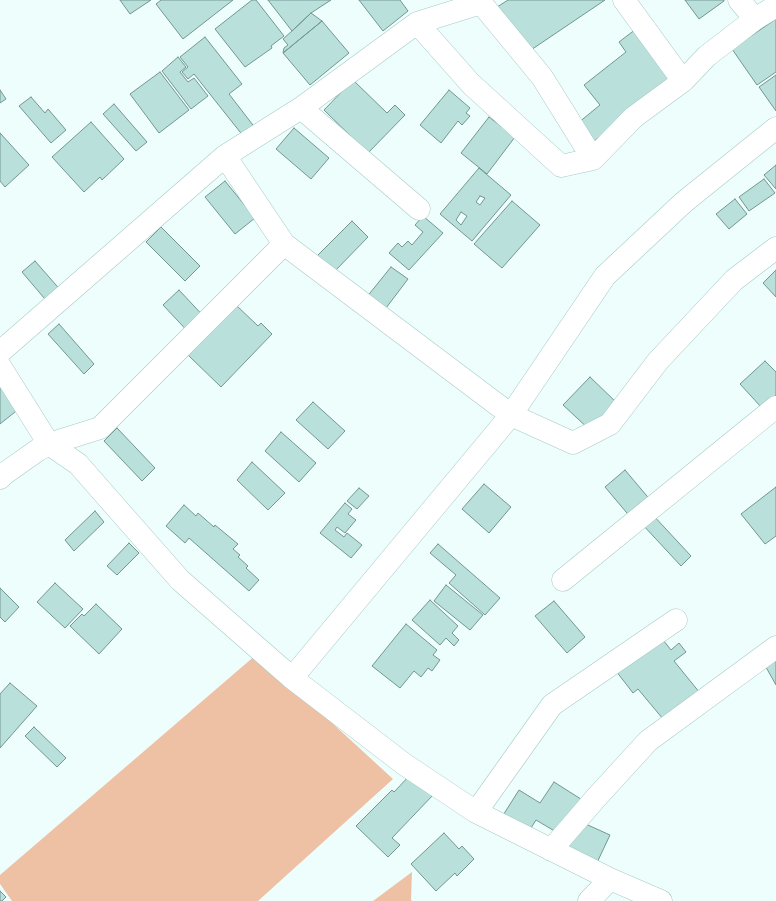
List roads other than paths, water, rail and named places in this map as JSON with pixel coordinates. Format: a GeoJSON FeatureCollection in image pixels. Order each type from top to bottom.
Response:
{"type":"FeatureCollection","features":[{"type":"Feature","properties":{"kind":"street"},"geometry":{"type":"LineString","coordinates":[[624,0],[684,81]]}},
{"type":"Feature","properties":{"kind":"street"},"geometry":{"type":"LineString","coordinates":[[740,0],[755,19]]}},
{"type":"Feature","properties":{"kind":"street"},"geometry":{"type":"LineString","coordinates":[[0,352],[225,156],[301,108],[417,23],[484,2],[542,77],[593,159]]}},
{"type":"Feature","properties":{"kind":"street"},"geometry":{"type":"LineString","coordinates":[[417,23],[471,84],[561,166],[593,159],[634,117],[684,81],[707,56],[755,19],[776,6]]}},
{"type":"Feature","properties":{"kind":"street"},"geometry":{"type":"LineString","coordinates":[[301,108],[418,209]]}},
{"type":"Feature","properties":{"kind":"street"},"geometry":{"type":"LineString","coordinates":[[292,678],[511,415],[605,276],[684,202],[776,128]]}},
{"type":"Feature","properties":{"kind":"street"},"geometry":{"type":"LineString","coordinates":[[225,156],[284,244],[511,415],[573,443],[610,424],[658,361],[734,280],[776,248]]}},
{"type":"Feature","properties":{"kind":"street"},"geometry":{"type":"LineString","coordinates":[[0,478],[38,450],[49,444],[100,428],[284,244]]}},
{"type":"Feature","properties":{"kind":"street"},"geometry":{"type":"LineString","coordinates":[[0,366],[49,444],[78,464],[180,580],[292,678],[404,764],[476,812],[610,880],[661,901]]}},
{"type":"Feature","properties":{"kind":"street"},"geometry":{"type":"LineString","coordinates":[[563,580],[776,407]]}},
{"type":"Feature","properties":{"kind":"street"},"geometry":{"type":"LineString","coordinates":[[476,812],[552,705],[676,620]]}},
{"type":"Feature","properties":{"kind":"street"},"geometry":{"type":"LineString","coordinates":[[552,850],[595,799],[648,741],[776,647]]}},
{"type":"Feature","properties":{"kind":"street"},"geometry":{"type":"LineString","coordinates":[[589,901],[610,880]]}}]}
